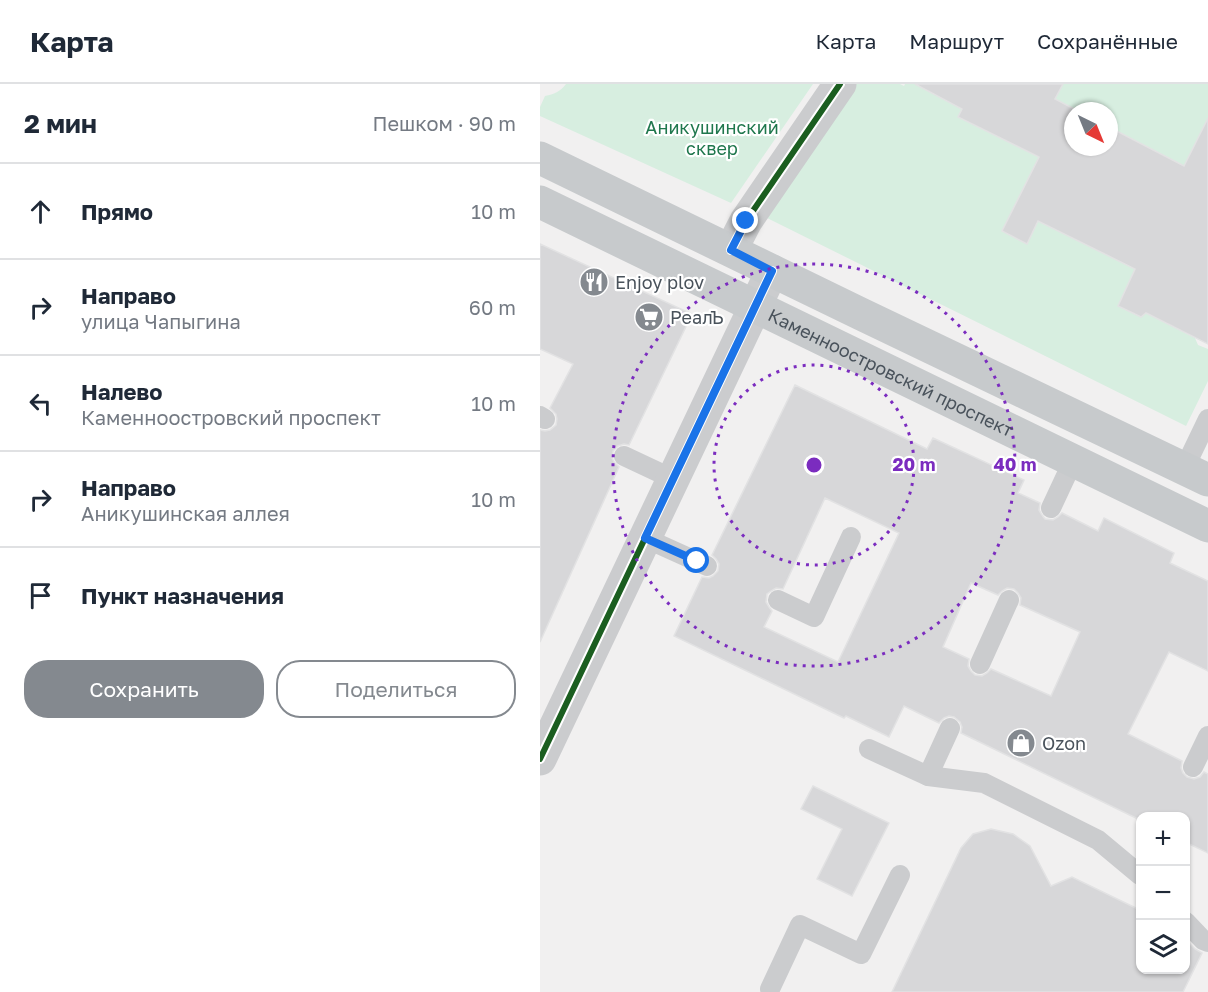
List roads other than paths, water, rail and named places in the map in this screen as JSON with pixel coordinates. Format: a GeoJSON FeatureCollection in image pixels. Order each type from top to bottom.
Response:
{"type":"FeatureCollection","features":[{"type":"Feature","properties":{"kind":"main road"},"geometry":{"type":"LineString","coordinates":[[540,158],[1196,475]]}},
{"type":"Feature","properties":{"kind":"main road","name":"Каменноостровский проспект"},"geometry":{"type":"LineString","coordinates":[[540,202],[1208,526]]}},
{"type":"Feature","properties":{"kind":"street"},"geometry":{"type":"LineString","coordinates":[[731,250],[746,221],[840,84]]}},
{"type":"Feature","properties":{"kind":"street"},"geometry":{"type":"LineString","coordinates":[[540,759],[772,271]]}},
{"type":"Feature","properties":{"kind":"lane"},"geometry":{"type":"LineString","coordinates":[[1196,475],[1208,419]]}},
{"type":"Feature","properties":{"kind":"lane"},"geometry":{"type":"LineString","coordinates":[[624,456],[673,480]]}},
{"type":"Feature","properties":{"kind":"lane"},"geometry":{"type":"LineString","coordinates":[[1051,508],[1073,461]]}},
{"type":"Feature","properties":{"kind":"lane"},"geometry":{"type":"LineString","coordinates":[[778,600],[814,617],[851,537]]}},
{"type":"Feature","properties":{"kind":"lane"},"geometry":{"type":"LineString","coordinates":[[645,538],[707,566]]}},
{"type":"Feature","properties":{"kind":"lane"},"geometry":{"type":"LineString","coordinates":[[980,664],[1009,600]]}},
{"type":"Feature","properties":{"kind":"lane"},"geometry":{"type":"LineString","coordinates":[[928,776],[950,728]]}},
{"type":"Feature","properties":{"kind":"lane"},"geometry":{"type":"LineString","coordinates":[[1193,766],[1208,736]]}},
{"type":"Feature","properties":{"kind":"lane"},"geometry":{"type":"LineString","coordinates":[[869,749],[928,776],[984,783],[1098,840],[1136,868]]}},
{"type":"Feature","properties":{"kind":"lane"},"geometry":{"type":"LineString","coordinates":[[770,988],[800,925],[861,954],[900,875]]}},
{"type":"Feature","properties":{"kind":"place","name":"Enjoy plov"},"geometry":{"type":"Point","coordinates":[594,282]}},
{"type":"Feature","properties":{"kind":"place","name":"РеалЪ"},"geometry":{"type":"Point","coordinates":[649,317]}},
{"type":"Feature","properties":{"kind":"place","name":"Ozon"},"geometry":{"type":"Point","coordinates":[1021,743]}},
{"type":"Feature","properties":{"kind":"park label","name":"Аникушинский сквер"},"geometry":{"type":"Point","coordinates":[712,137]}}]}
